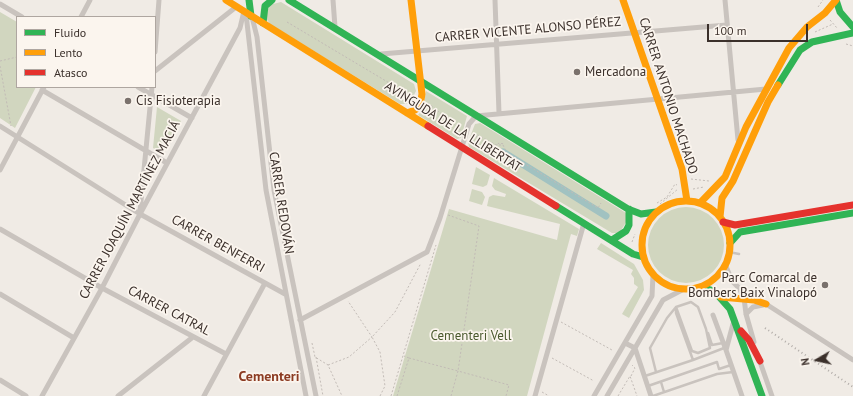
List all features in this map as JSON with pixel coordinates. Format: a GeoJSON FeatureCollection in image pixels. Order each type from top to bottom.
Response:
{"type":"FeatureCollection","features":[{"type":"Feature","properties":{"kind":"main road","name":"AVINGUDA DE LA LLIBERTAT"},"geometry":{"type":"LineString","coordinates":[[226,0],[633,254],[643,257]]}},
{"type":"Feature","properties":{"kind":"main road"},"geometry":{"type":"LineString","coordinates":[[247,13],[249,0]]}},
{"type":"Feature","properties":{"kind":"main road"},"geometry":{"type":"LineString","coordinates":[[263,23],[263,14],[266,6],[272,0]]}},
{"type":"Feature","properties":{"kind":"main road","name":"AVINGUDA DE LA LLIBERTAT"},"geometry":{"type":"LineString","coordinates":[[289,0],[629,209],[641,214],[655,209]]}},
{"type":"Feature","properties":{"kind":"main road"},"geometry":{"type":"LineString","coordinates":[[407,113],[415,110],[420,105],[422,94],[419,80],[410,0]]}},
{"type":"Feature","properties":{"kind":"main road","name":"CARRER ANTONIO MACHADO"},"geometry":{"type":"LineString","coordinates":[[622,0],[682,169],[688,188],[687,201]]}},
{"type":"Feature","properties":{"kind":"main road"},"geometry":{"type":"LineString","coordinates":[[836,0],[840,12],[853,27]]}},
{"type":"Feature","properties":{"kind":"main road"},"geometry":{"type":"LineString","coordinates":[[700,203],[725,177],[738,145],[766,89],[789,48],[807,27],[825,14],[836,0]]}},
{"type":"Feature","properties":{"kind":"main road"},"geometry":{"type":"LineString","coordinates":[[853,33],[812,42],[800,50],[786,71],[755,128],[733,181],[722,198],[721,219],[728,232],[730,243],[726,264],[716,277],[700,287],[684,289],[670,287],[653,275],[643,257],[642,238],[645,228],[655,209],[676,202],[687,201],[700,203],[710,208],[721,219],[730,225],[853,205]]}},
{"type":"Feature","properties":{"kind":"main road"},"geometry":{"type":"LineString","coordinates":[[612,240],[626,231],[629,225],[629,209]]}},
{"type":"Feature","properties":{"kind":"main road"},"geometry":{"type":"LineString","coordinates":[[730,243],[740,232],[853,213]]}},
{"type":"Feature","properties":{"kind":"main road"},"geometry":{"type":"LineString","coordinates":[[700,287],[714,292],[721,297],[730,309],[762,396]]}},
{"type":"Feature","properties":{"kind":"main road"},"geometry":{"type":"LineString","coordinates":[[721,297],[754,300],[766,304]]}},
{"type":"Feature","properties":{"kind":"main road"},"geometry":{"type":"LineString","coordinates":[[735,322],[749,340],[760,361]]}},
{"type":"Feature","properties":{"kind":"street"},"geometry":{"type":"LineString","coordinates":[[82,16],[90,0]]}},
{"type":"Feature","properties":{"kind":"street"},"geometry":{"type":"LineString","coordinates":[[156,24],[159,0]]}},
{"type":"Feature","properties":{"kind":"street"},"geometry":{"type":"LineString","coordinates":[[333,0],[336,29]]}},
{"type":"Feature","properties":{"kind":"street"},"geometry":{"type":"LineString","coordinates":[[495,0],[499,113]]}},
{"type":"Feature","properties":{"kind":"street"},"geometry":{"type":"LineString","coordinates":[[725,0],[738,145]]}},
{"type":"Feature","properties":{"kind":"street"},"geometry":{"type":"LineString","coordinates":[[0,4],[20,16]]}},
{"type":"Feature","properties":{"kind":"street"},"geometry":{"type":"LineString","coordinates":[[156,70],[236,7]]}},
{"type":"Feature","properties":{"kind":"street","name":"CARRER JOAQUÍN MARTÍNEZ MACIÁ"},"geometry":{"type":"LineString","coordinates":[[42,396],[102,288],[247,13]]}},
{"type":"Feature","properties":{"kind":"street","name":"CARRER REDOVÁN"},"geometry":{"type":"LineString","coordinates":[[247,13],[266,190],[306,396]]}},
{"type":"Feature","properties":{"kind":"street","name":"CARRER REDOVÁN"},"geometry":{"type":"LineString","coordinates":[[247,13],[257,37],[274,190],[316,396]]}},
{"type":"Feature","properties":{"kind":"street","name":"CARRER VICENTE ALONSO PÉREZ"},"geometry":{"type":"LineString","coordinates":[[379,54],[727,25]]}},
{"type":"Feature","properties":{"kind":"street"},"geometry":{"type":"LineString","coordinates":[[140,88],[192,118]]}},
{"type":"Feature","properties":{"kind":"street"},"geometry":{"type":"LineString","coordinates":[[140,214],[152,88]]}},
{"type":"Feature","properties":{"kind":"street"},"geometry":{"type":"LineString","coordinates":[[0,170],[43,89],[167,163]]}},
{"type":"Feature","properties":{"kind":"street"},"geometry":{"type":"LineString","coordinates":[[300,320],[427,252],[440,218],[469,124],[476,116],[766,89]]}},
{"type":"Feature","properties":{"kind":"street","name":"CARRER BENFERRI"},"geometry":{"type":"LineString","coordinates":[[0,126],[140,214],[285,294]]}},
{"type":"Feature","properties":{"kind":"street"},"geometry":{"type":"LineString","coordinates":[[535,396],[584,223]]}},
{"type":"Feature","properties":{"kind":"street","name":"CARRER CATRAL"},"geometry":{"type":"LineString","coordinates":[[0,229],[102,288],[226,354]]}},
{"type":"Feature","properties":{"kind":"street"},"geometry":{"type":"LineString","coordinates":[[726,264],[732,281],[739,288],[853,360]]}},
{"type":"Feature","properties":{"kind":"street"},"geometry":{"type":"LineString","coordinates":[[594,396],[652,296],[653,275]]}},
{"type":"Feature","properties":{"kind":"street"},"geometry":{"type":"LineString","coordinates":[[204,396],[265,283]]}},
{"type":"Feature","properties":{"kind":"street"},"geometry":{"type":"LineString","coordinates":[[739,288],[744,300],[746,314],[772,396]]}},
{"type":"Feature","properties":{"kind":"street"},"geometry":{"type":"LineString","coordinates":[[607,396],[663,300],[684,289]]}},
{"type":"Feature","properties":{"kind":"street"},"geometry":{"type":"LineString","coordinates":[[0,294],[74,338]]}},
{"type":"Feature","properties":{"kind":"street"},"geometry":{"type":"LineString","coordinates":[[746,314],[753,307],[766,304]]}},
{"type":"Feature","properties":{"kind":"street"},"geometry":{"type":"LineString","coordinates":[[713,315],[742,396]]}},
{"type":"Feature","properties":{"kind":"street"},"geometry":{"type":"LineString","coordinates":[[725,347],[735,322]]}},
{"type":"Feature","properties":{"kind":"street"},"geometry":{"type":"LineString","coordinates":[[118,396],[193,336]]}},
{"type":"Feature","properties":{"kind":"street"},"geometry":{"type":"LineString","coordinates":[[625,343],[635,348],[652,396]]}},
{"type":"Feature","properties":{"kind":"street"},"geometry":{"type":"LineString","coordinates":[[0,380],[26,396]]}},
{"type":"Feature","properties":{"kind":"lane"},"geometry":{"type":"LineString","coordinates":[[729,252],[739,254]]}},
{"type":"Feature","properties":{"kind":"lane"},"geometry":{"type":"LineString","coordinates":[[656,372],[650,348],[666,318],[676,307],[691,302],[695,304],[712,345],[712,353]]}},
{"type":"Feature","properties":{"kind":"lane"},"geometry":{"type":"LineString","coordinates":[[676,307],[692,351],[695,354],[710,348],[706,329]]}},
{"type":"Feature","properties":{"kind":"lane"},"geometry":{"type":"LineString","coordinates":[[676,307],[676,313],[693,360]]}},
{"type":"Feature","properties":{"kind":"lane"},"geometry":{"type":"LineString","coordinates":[[712,345],[725,347]]}},
{"type":"Feature","properties":{"kind":"lane"},"geometry":{"type":"LineString","coordinates":[[645,376],[693,360],[725,347]]}},
{"type":"Feature","properties":{"kind":"lane"},"geometry":{"type":"LineString","coordinates":[[648,386],[716,362],[719,369],[731,365]]}},
{"type":"Feature","properties":{"kind":"lane"},"geometry":{"type":"LineString","coordinates":[[652,396],[717,374],[734,372]]}},
{"type":"Feature","properties":{"kind":"lane"},"geometry":{"type":"LineString","coordinates":[[661,382],[664,392]]}},
{"type":"Feature","properties":{"kind":"path"},"geometry":{"type":"LineString","coordinates":[[287,22],[391,84]]}},
{"type":"Feature","properties":{"kind":"path"},"geometry":{"type":"LineString","coordinates":[[833,24],[838,29]]}},
{"type":"Feature","properties":{"kind":"path"},"geometry":{"type":"LineString","coordinates":[[842,42],[853,46]]}},
{"type":"Feature","properties":{"kind":"path"},"geometry":{"type":"LineString","coordinates":[[0,61],[16,57]]}},
{"type":"Feature","properties":{"kind":"path"},"geometry":{"type":"LineString","coordinates":[[0,66],[12,133]]}},
{"type":"Feature","properties":{"kind":"path"},"geometry":{"type":"LineString","coordinates":[[427,103],[460,129],[459,135]]}},
{"type":"Feature","properties":{"kind":"path"},"geometry":{"type":"LineString","coordinates":[[474,132],[496,145],[503,145],[508,153],[598,208],[602,200]]}},
{"type":"Feature","properties":{"kind":"path"},"geometry":{"type":"LineString","coordinates":[[471,142],[475,136],[494,147]]}},
{"type":"Feature","properties":{"kind":"path"},"geometry":{"type":"LineString","coordinates":[[496,157],[493,153],[494,147],[496,145],[504,144]]}},
{"type":"Feature","properties":{"kind":"path"},"geometry":{"type":"LineString","coordinates":[[655,209],[667,197],[675,184],[688,188],[708,186],[711,182],[691,178],[688,188]]}},
{"type":"Feature","properties":{"kind":"path"},"geometry":{"type":"LineString","coordinates":[[446,214],[480,226],[458,371],[451,396]]}},
{"type":"Feature","properties":{"kind":"path"},"geometry":{"type":"LineString","coordinates":[[391,396],[438,241]]}},
{"type":"Feature","properties":{"kind":"path"},"geometry":{"type":"LineString","coordinates":[[328,365],[349,357],[372,337],[395,312],[427,252]]}},
{"type":"Feature","properties":{"kind":"path"},"geometry":{"type":"LineString","coordinates":[[345,296],[380,352],[385,386],[380,396]]}},
{"type":"Feature","properties":{"kind":"path"},"geometry":{"type":"LineString","coordinates":[[556,319],[612,350]]}},
{"type":"Feature","properties":{"kind":"path"},"geometry":{"type":"LineString","coordinates":[[310,337],[316,357],[323,396]]}},
{"type":"Feature","properties":{"kind":"path"},"geometry":{"type":"LineString","coordinates":[[546,354],[594,381]]}},
{"type":"Feature","properties":{"kind":"path"},"geometry":{"type":"LineString","coordinates":[[404,356],[509,385],[506,396]]}},
{"type":"Feature","properties":{"kind":"path"},"geometry":{"type":"LineString","coordinates":[[316,357],[328,365],[342,396]]}},
{"type":"Feature","properties":{"kind":"path"},"geometry":{"type":"LineString","coordinates":[[397,396],[409,358]]}},
{"type":"Feature","properties":{"kind":"path"},"geometry":{"type":"LineString","coordinates":[[618,396],[635,368],[628,360]]}},
{"type":"Feature","properties":{"kind":"path"},"geometry":{"type":"LineString","coordinates":[[630,376],[637,396]]}},
{"type":"Feature","properties":{"kind":"green space"},"geometry":{"type":"Polygon","coordinates":[[[281,2],[414,84],[416,91],[411,101],[407,104],[400,104],[270,24],[266,18],[269,5],[281,2]]]}},
{"type":"Feature","properties":{"kind":"green space"},"geometry":{"type":"Polygon","coordinates":[[[0,12],[16,21],[16,88],[35,88],[15,128],[0,118],[0,12]]]}},
{"type":"Feature","properties":{"kind":"green space"},"geometry":{"type":"Polygon","coordinates":[[[426,91],[467,116],[461,138],[457,139],[418,115],[423,109],[426,91]]]}},
{"type":"Feature","properties":{"kind":"green space"},"geometry":{"type":"Polygon","coordinates":[[[157,107],[181,121],[163,154],[153,148],[157,107]]]}},
{"type":"Feature","properties":{"kind":"green space"},"geometry":{"type":"Polygon","coordinates":[[[480,123],[626,213],[629,218],[619,233],[612,233],[469,147],[468,142],[475,124],[480,123]]]}},
{"type":"Feature","properties":{"kind":"green space"},"geometry":{"type":"Polygon","coordinates":[[[476,167],[490,175],[487,185],[483,187],[472,184],[476,167]]]}},
{"type":"Feature","properties":{"kind":"green space","name":"Cementeri Vell"},"geometry":{"type":"Polygon","coordinates":[[[494,178],[579,229],[577,236],[571,234],[527,396],[393,396],[449,209],[557,240],[560,224],[487,206],[489,197],[493,195],[505,197],[506,194],[495,190],[492,186],[494,178]]]}},
{"type":"Feature","properties":{"kind":"green space"},"geometry":{"type":"Polygon","coordinates":[[[472,189],[482,192],[485,197],[482,205],[469,201],[472,189]]]}},
{"type":"Feature","properties":{"kind":"green space"},"geometry":{"type":"Polygon","coordinates":[[[679,207],[693,207],[701,209],[707,213],[718,224],[722,230],[724,245],[722,260],[713,272],[701,281],[693,283],[679,283],[671,281],[665,277],[654,266],[650,260],[648,252],[648,238],[650,230],[654,224],[665,213],[671,209],[679,207]]]}},
{"type":"Feature","properties":{"kind":"green space"},"geometry":{"type":"Polygon","coordinates":[[[601,243],[634,264],[643,280],[644,290],[629,318],[622,314],[638,287],[634,284],[634,278],[631,274],[633,270],[597,249],[601,243]]]}},
{"type":"Feature","properties":{"kind":"waterway"},"geometry":{"type":"LineString","coordinates":[[503,152],[606,216]]}},
{"type":"Feature","properties":{"kind":"railway"},"geometry":{"type":"LineString","coordinates":[[765,328],[853,387]]}},
{"type":"Feature","properties":{"kind":"traffic: fast"},"geometry":{"type":"LineString","coordinates":[[249,0],[251,16]]}},
{"type":"Feature","properties":{"kind":"traffic: fast"},"geometry":{"type":"LineString","coordinates":[[263,23],[265,6],[272,0]]}},
{"type":"Feature","properties":{"kind":"traffic: fast"},"geometry":{"type":"LineString","coordinates":[[289,0],[628,209],[641,214],[656,212]]}},
{"type":"Feature","properties":{"kind":"traffic: fast"},"geometry":{"type":"LineString","coordinates":[[836,0],[840,12],[853,27]]}},
{"type":"Feature","properties":{"kind":"traffic: fast"},"geometry":{"type":"LineString","coordinates":[[778,85],[800,50],[812,42],[853,33]]}},
{"type":"Feature","properties":{"kind":"traffic: fast"},"geometry":{"type":"LineString","coordinates":[[556,206],[633,254],[643,257]]}},
{"type":"Feature","properties":{"kind":"traffic: fast"},"geometry":{"type":"LineString","coordinates":[[612,240],[626,231],[629,225],[629,209]]}},
{"type":"Feature","properties":{"kind":"traffic: fast"},"geometry":{"type":"LineString","coordinates":[[730,243],[740,232],[853,213]]}},
{"type":"Feature","properties":{"kind":"traffic: fast"},"geometry":{"type":"LineString","coordinates":[[701,287],[714,291],[730,309],[762,396]]}},
{"type":"Feature","properties":{"kind":"traffic: slow"},"geometry":{"type":"LineString","coordinates":[[226,0],[428,126]]}},
{"type":"Feature","properties":{"kind":"traffic: slow"},"geometry":{"type":"LineString","coordinates":[[407,113],[415,110],[420,105],[422,94],[411,0]]}},
{"type":"Feature","properties":{"kind":"traffic: slow"},"geometry":{"type":"LineString","coordinates":[[623,0],[682,169],[687,201]]}},
{"type":"Feature","properties":{"kind":"traffic: slow"},"geometry":{"type":"LineString","coordinates":[[700,203],[725,177],[746,127],[789,48],[807,27],[825,13],[836,0]]}},
{"type":"Feature","properties":{"kind":"traffic: slow"},"geometry":{"type":"LineString","coordinates":[[720,217],[722,198],[733,181],[768,102],[778,85]]}},
{"type":"Feature","properties":{"kind":"traffic: slow"},"geometry":{"type":"LineString","coordinates":[[686,201],[703,204],[711,208],[723,220],[727,228],[730,245],[727,262],[723,270],[711,282],[703,286],[686,289],[669,286],[661,282],[649,270],[645,262],[642,245],[645,228],[649,220],[661,208],[669,204],[686,201]]}},
{"type":"Feature","properties":{"kind":"traffic: slow"},"geometry":{"type":"LineString","coordinates":[[721,297],[754,300],[766,304]]}},
{"type":"Feature","properties":{"kind":"traffic: jam"},"geometry":{"type":"LineString","coordinates":[[428,126],[556,206]]}},
{"type":"Feature","properties":{"kind":"traffic: jam"},"geometry":{"type":"LineString","coordinates":[[723,222],[735,225],[853,205]]}},
{"type":"Feature","properties":{"kind":"traffic: jam"},"geometry":{"type":"LineString","coordinates":[[741,331],[749,340],[760,361]]}},
{"type":"Feature","properties":{"kind":"place","name":"Mercadona"},"geometry":{"type":"Point","coordinates":[577,72]}},
{"type":"Feature","properties":{"kind":"place","name":"Cis Fisioterapia"},"geometry":{"type":"Point","coordinates":[128,101]}},
{"type":"Feature","properties":{"kind":"place","name":"Parc Comarcal de Bombers Baix Vinalopó"},"geometry":{"type":"Point","coordinates":[825,285]}},
{"type":"Feature","properties":{"kind":"district","name":"Cementeri"},"geometry":{"type":"Point","coordinates":[269,377]}}]}
